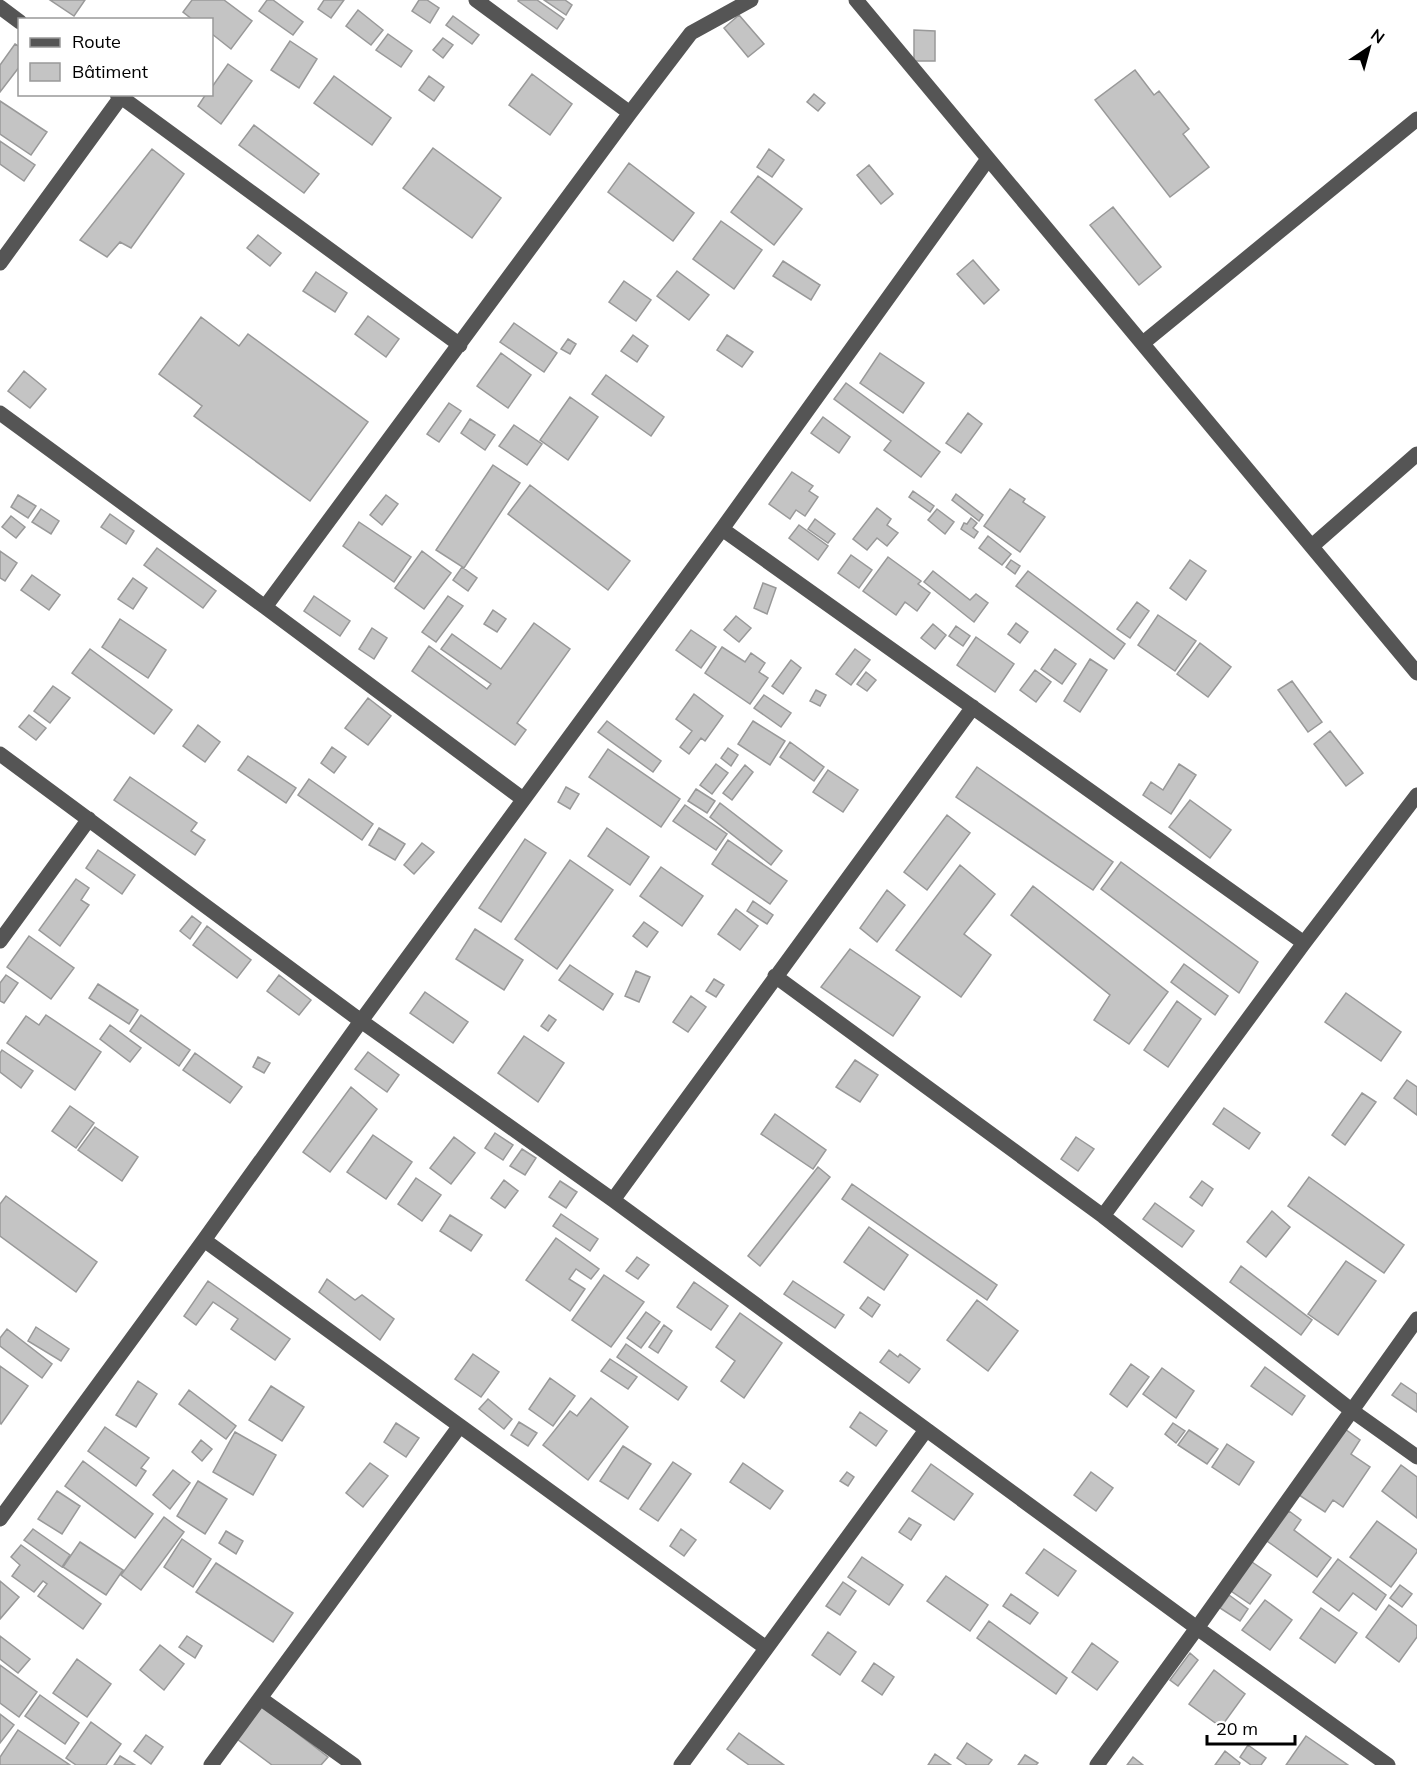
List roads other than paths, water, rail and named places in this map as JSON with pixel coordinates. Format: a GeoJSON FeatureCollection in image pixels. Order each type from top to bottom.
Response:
{"type":"FeatureCollection","features":[{"type":"Feature","properties":{"kind":"street"},"geometry":{"type":"LineString","coordinates":[[476,0],[630,113]]}},
{"type":"Feature","properties":{"kind":"street"},"geometry":{"type":"LineString","coordinates":[[265,607],[691,33],[751,0]]}},
{"type":"Feature","properties":{"kind":"street"},"geometry":{"type":"LineString","coordinates":[[856,0],[1417,673]]}},
{"type":"Feature","properties":{"kind":"street"},"geometry":{"type":"LineString","coordinates":[[0,7],[18,20]]}},
{"type":"Feature","properties":{"kind":"street"},"geometry":{"type":"LineString","coordinates":[[0,263],[119,96],[460,345]]}},
{"type":"Feature","properties":{"kind":"street"},"geometry":{"type":"LineString","coordinates":[[1143,343],[1417,119]]}},
{"type":"Feature","properties":{"kind":"street"},"geometry":{"type":"LineString","coordinates":[[3,1509],[204,1240],[361,1021],[722,529],[988,159]]}},
{"type":"Feature","properties":{"kind":"street"},"geometry":{"type":"LineString","coordinates":[[0,414],[523,799]]}},
{"type":"Feature","properties":{"kind":"street"},"geometry":{"type":"LineString","coordinates":[[1312,546],[1417,454]]}},
{"type":"Feature","properties":{"kind":"street"},"geometry":{"type":"LineString","coordinates":[[722,529],[1304,943]]}},
{"type":"Feature","properties":{"kind":"street"},"geometry":{"type":"LineString","coordinates":[[613,1200],[973,707]]}},
{"type":"Feature","properties":{"kind":"street"},"geometry":{"type":"LineString","coordinates":[[0,754],[361,1021],[613,1200],[1197,1628],[1388,1765]]}},
{"type":"Feature","properties":{"kind":"street"},"geometry":{"type":"LineString","coordinates":[[1103,1216],[1304,943],[1417,795]]}},
{"type":"Feature","properties":{"kind":"street"},"geometry":{"type":"LineString","coordinates":[[0,941],[89,819]]}},
{"type":"Feature","properties":{"kind":"street"},"geometry":{"type":"LineString","coordinates":[[775,976],[1103,1216],[1351,1410],[1417,1457]]}},
{"type":"Feature","properties":{"kind":"street"},"geometry":{"type":"LineString","coordinates":[[204,1240],[766,1648]]}},
{"type":"Feature","properties":{"kind":"street"},"geometry":{"type":"LineString","coordinates":[[1097,1765],[1417,1319]]}},
{"type":"Feature","properties":{"kind":"street"},"geometry":{"type":"LineString","coordinates":[[211,1765],[459,1427]]}},
{"type":"Feature","properties":{"kind":"street"},"geometry":{"type":"LineString","coordinates":[[681,1765],[926,1430]]}},
{"type":"Feature","properties":{"kind":"street"},"geometry":{"type":"LineString","coordinates":[[260,1698],[354,1765]]}}]}
